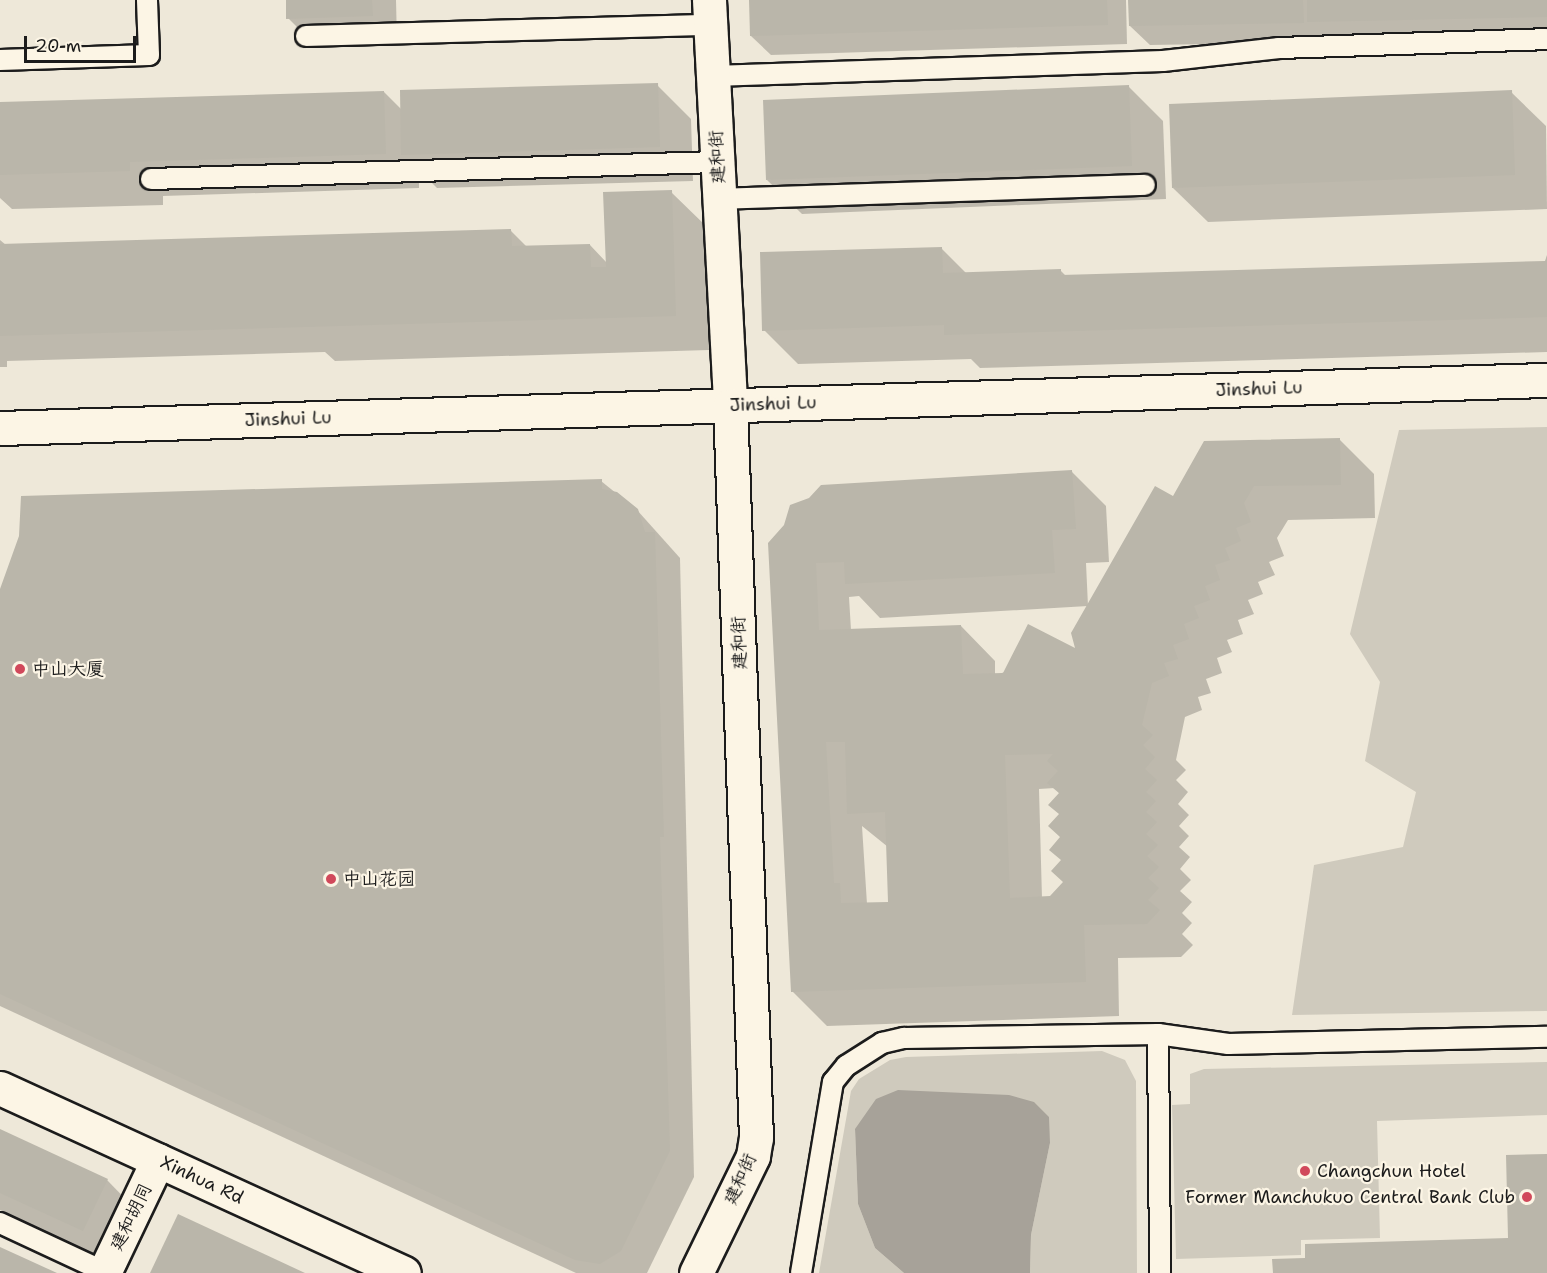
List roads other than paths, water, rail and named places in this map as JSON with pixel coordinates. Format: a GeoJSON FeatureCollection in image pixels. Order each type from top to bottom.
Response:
{"type":"FeatureCollection","features":[{"type":"Feature","properties":{"kind":"street","name":"建和街"},"geometry":{"type":"LineString","coordinates":[[696,1273],[753,1156],[756,1138],[730,405],[709,12]]}},
{"type":"Feature","properties":{"kind":"street","name":"Jinshui Lu"},"geometry":{"type":"LineString","coordinates":[[0,428],[1547,380]]}},
{"type":"Feature","properties":{"kind":"street","name":"Xinhua Rd"},"geometry":{"type":"LineString","coordinates":[[0,1088],[404,1273]]}},
{"type":"Feature","properties":{"kind":"street","name":"建和胡同"},"geometry":{"type":"LineString","coordinates":[[104,1272],[158,1160]]}},
{"type":"Feature","properties":{"kind":"lane"},"geometry":{"type":"LineString","coordinates":[[0,60],[149,55],[147,0]]}},
{"type":"Feature","properties":{"kind":"lane"},"geometry":{"type":"LineString","coordinates":[[306,36],[709,12]]}},
{"type":"Feature","properties":{"kind":"lane"},"geometry":{"type":"LineString","coordinates":[[712,76],[1163,61],[1279,48],[1547,39]]}},
{"type":"Feature","properties":{"kind":"lane"},"geometry":{"type":"LineString","coordinates":[[151,179],[717,162]]}},
{"type":"Feature","properties":{"kind":"lane"},"geometry":{"type":"LineString","coordinates":[[719,199],[1145,186]]}},
{"type":"Feature","properties":{"kind":"lane"},"geometry":{"type":"LineString","coordinates":[[1158,1034],[1160,1273]]}},
{"type":"Feature","properties":{"kind":"lane"},"geometry":{"type":"LineString","coordinates":[[801,1273],[833,1082],[846,1066],[882,1043],[904,1038],[1158,1034],[1228,1044],[1547,1036]]}},
{"type":"Feature","properties":{"kind":"lane"},"geometry":{"type":"LineString","coordinates":[[0,1223],[104,1272]]}},
{"type":"Feature","properties":{"kind":"place","name":"中山大厦"},"geometry":{"type":"Point","coordinates":[20,669]}},
{"type":"Feature","properties":{"kind":"place","name":"中山花园"},"geometry":{"type":"Point","coordinates":[331,879]}},
{"type":"Feature","properties":{"kind":"place","name":"Changchun Hotel"},"geometry":{"type":"Point","coordinates":[1305,1171]}},
{"type":"Feature","properties":{"kind":"place","name":"Former Manchukuo Central Bank Club"},"geometry":{"type":"Point","coordinates":[1527,1197]}}]}
